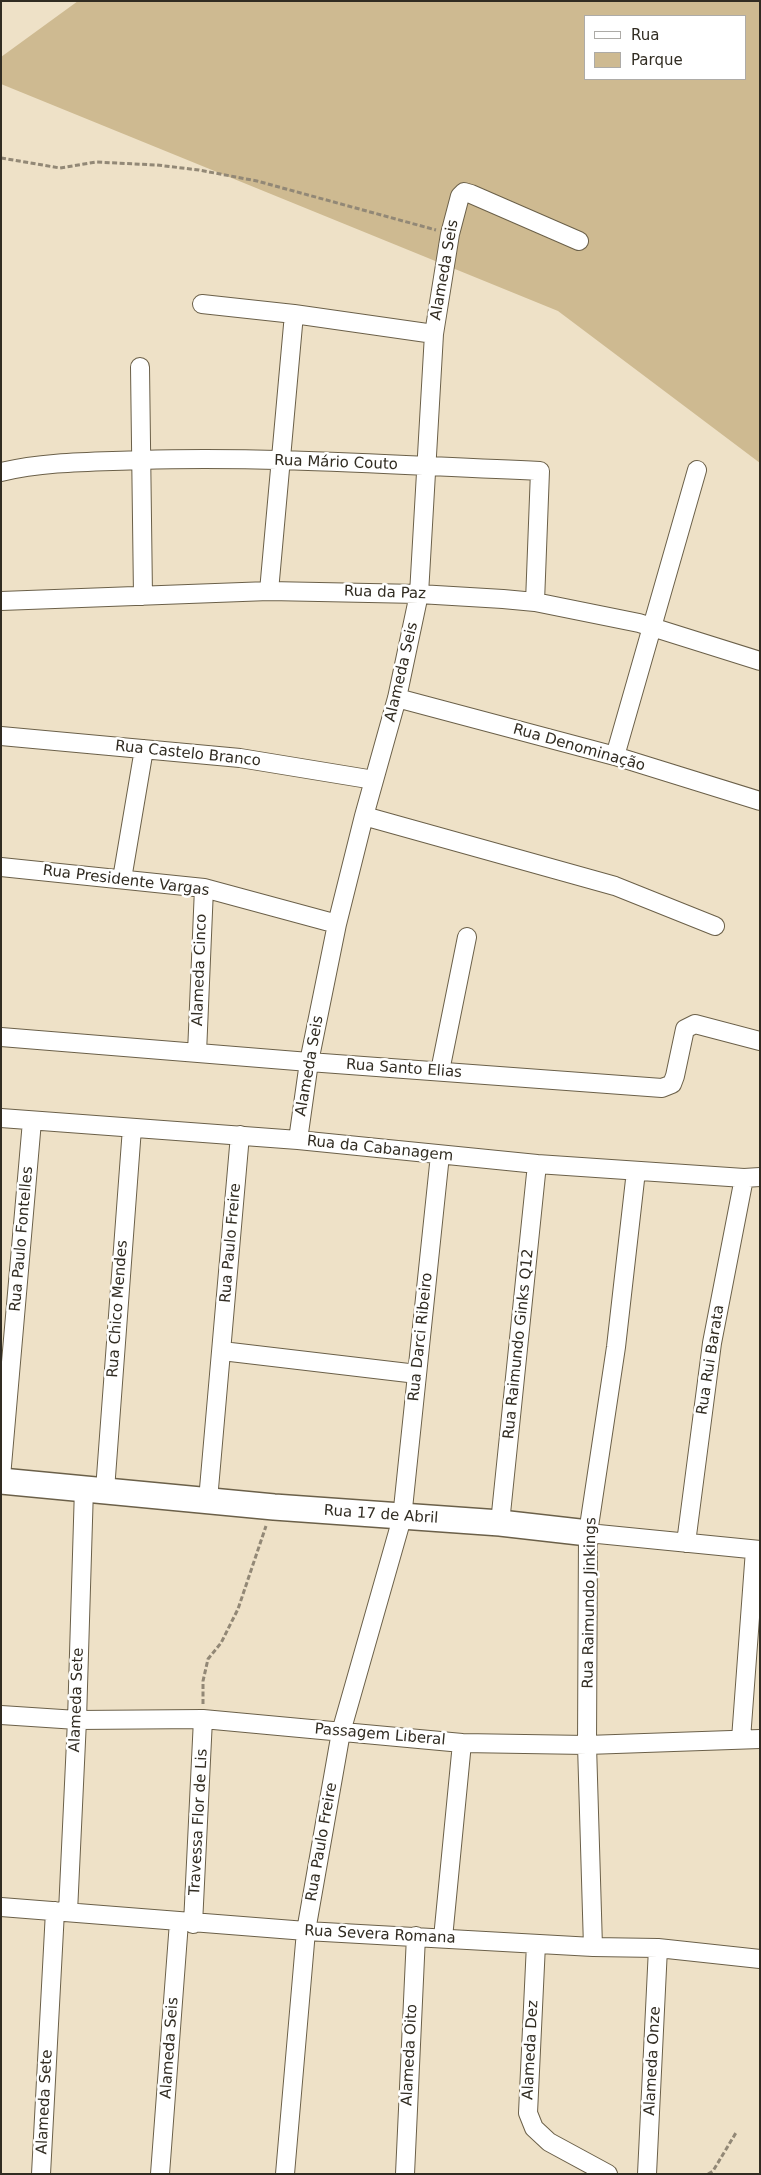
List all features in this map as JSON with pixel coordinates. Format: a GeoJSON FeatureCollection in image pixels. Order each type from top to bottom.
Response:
{"type":"FeatureCollection","features":[{"type":"Feature","properties":{"kind":"street","name":"Alameda Seis"},"geometry":{"type":"LineString","coordinates":[[298,1140],[309,1062],[338,924],[364,816],[398,698],[419,594],[434,334],[450,234],[460,196],[464,192],[471,194],[579,241]]}},
{"type":"Feature","properties":{"kind":"street"},"geometry":{"type":"LineString","coordinates":[[202,304],[294,314],[434,334]]}},
{"type":"Feature","properties":{"kind":"street"},"geometry":{"type":"LineString","coordinates":[[268,591],[294,314]]}},
{"type":"Feature","properties":{"kind":"street"},"geometry":{"type":"LineString","coordinates":[[140,367],[143,460],[143,596]]}},
{"type":"Feature","properties":{"kind":"street","name":"Rua Mário Couto"},"geometry":{"type":"LineString","coordinates":[[1,472],[67,463],[143,460],[281,460],[540,471],[535,602]]}},
{"type":"Feature","properties":{"kind":"street"},"geometry":{"type":"LineString","coordinates":[[615,756],[697,470]]}},
{"type":"Feature","properties":{"kind":"street","name":"Rua da Paz"},"geometry":{"type":"LineString","coordinates":[[1,601],[268,591],[419,594],[535,602],[652,627],[760,661]]}},
{"type":"Feature","properties":{"kind":"street","name":"Rua Denominação"},"geometry":{"type":"LineString","coordinates":[[398,698],[615,756],[760,801]]}},
{"type":"Feature","properties":{"kind":"street","name":"Rua Castelo Branco"},"geometry":{"type":"LineString","coordinates":[[1,736],[240,758],[374,780]]}},
{"type":"Feature","properties":{"kind":"street"},"geometry":{"type":"LineString","coordinates":[[122,879],[144,749]]}},
{"type":"Feature","properties":{"kind":"street"},"geometry":{"type":"LineString","coordinates":[[364,816],[615,886],[715,926]]}},
{"type":"Feature","properties":{"kind":"street","name":"Rua Presidente Vargas"},"geometry":{"type":"LineString","coordinates":[[1,867],[204,888],[338,924]]}},
{"type":"Feature","properties":{"kind":"street","name":"Alameda Cinco"},"geometry":{"type":"LineString","coordinates":[[197,1053],[204,888]]}},
{"type":"Feature","properties":{"kind":"street"},"geometry":{"type":"LineString","coordinates":[[440,1071],[467,937]]}},
{"type":"Feature","properties":{"kind":"street","name":"Rua Santo Elias"},"geometry":{"type":"LineString","coordinates":[[1,1037],[662,1088],[672,1084],[685,1029],[689,1025],[695,1024],[760,1041]]}},
{"type":"Feature","properties":{"kind":"street","name":"Rua da Cabanagem"},"geometry":{"type":"LineString","coordinates":[[1,1118],[240,1135],[537,1164],[752,1178]]}},
{"type":"Feature","properties":{"kind":"street","name":"Rua Paulo Fontelles"},"geometry":{"type":"LineString","coordinates":[[1,1477],[32,1121]]}},
{"type":"Feature","properties":{"kind":"street","name":"Rua Chico Mendes"},"geometry":{"type":"LineString","coordinates":[[95,1489],[132,1128]]}},
{"type":"Feature","properties":{"kind":"street","name":"Rua Paulo Freire"},"geometry":{"type":"LineString","coordinates":[[208,1500],[240,1135]]}},
{"type":"Feature","properties":{"kind":"street","name":"Rua Darci Ribeiro"},"geometry":{"type":"LineString","coordinates":[[402,1518],[440,1155]]}},
{"type":"Feature","properties":{"kind":"street","name":"Rua Raimundo Ginks Q12"},"geometry":{"type":"LineString","coordinates":[[500,1523],[537,1164]]}},
{"type":"Feature","properties":{"kind":"street","name":"Rua Raimundo Jinkings"},"geometry":{"type":"LineString","coordinates":[[593,1947],[587,1745],[588,1533],[616,1347],[636,1171]]}},
{"type":"Feature","properties":{"kind":"street","name":"Rua Rui Barata"},"geometry":{"type":"LineString","coordinates":[[686,1543],[712,1344],[752,1178]]}},
{"type":"Feature","properties":{"kind":"street"},"geometry":{"type":"LineString","coordinates":[[222,1351],[417,1374]]}},
{"type":"Feature","properties":{"kind":"street","name":"Rua 17 de Abril"},"geometry":{"type":"LineString","coordinates":[[1,1481],[402,1518],[500,1523],[757,1550]]}},
{"type":"Feature","properties":{"kind":"street","name":"Alameda Sete"},"geometry":{"type":"LineString","coordinates":[[41,2174],[95,1489]]}},
{"type":"Feature","properties":{"kind":"street","name":"Rua Paulo Freire"},"geometry":{"type":"LineString","coordinates":[[285,2174],[306,1931],[341,1732],[402,1518]]}},
{"type":"Feature","properties":{"kind":"street"},"geometry":{"type":"LineString","coordinates":[[741,1739],[757,1550]]}},
{"type":"Feature","properties":{"kind":"street","name":"Passagem Liberal"},"geometry":{"type":"LineString","coordinates":[[1,1715],[77,1720],[203,1719],[462,1743],[587,1745],[760,1739]]}},
{"type":"Feature","properties":{"kind":"street","name":"Travessa Flor de Lis"},"geometry":{"type":"LineString","coordinates":[[186,1923],[203,1719]]}},
{"type":"Feature","properties":{"kind":"street"},"geometry":{"type":"LineString","coordinates":[[443,1938],[462,1743]]}},
{"type":"Feature","properties":{"kind":"street","name":"Rua Severa Romana"},"geometry":{"type":"LineString","coordinates":[[1,1907],[306,1931],[593,1947],[658,1948],[760,1959]]}},
{"type":"Feature","properties":{"kind":"street","name":"Alameda Seis"},"geometry":{"type":"LineString","coordinates":[[160,2174],[186,1923]]}},
{"type":"Feature","properties":{"kind":"street","name":"Alameda Oito"},"geometry":{"type":"LineString","coordinates":[[405,2174],[416,1936]]}},
{"type":"Feature","properties":{"kind":"street","name":"Alameda Dez"},"geometry":{"type":"LineString","coordinates":[[536,1944],[528,2113],[534,2128],[549,2142],[608,2174]]}},
{"type":"Feature","properties":{"kind":"street","name":"Alameda Onze"},"geometry":{"type":"LineString","coordinates":[[647,2174],[658,1948]]}},
{"type":"Feature","properties":{"kind":"path"},"geometry":{"type":"LineString","coordinates":[[1,158],[60,168],[96,162],[199,170],[257,181],[450,234]]}},
{"type":"Feature","properties":{"kind":"path"},"geometry":{"type":"LineString","coordinates":[[203,1719],[203,1681],[208,1659],[221,1643],[238,1609],[261,1539],[274,1507]]}},
{"type":"Feature","properties":{"kind":"path"},"geometry":{"type":"LineString","coordinates":[[708,2174],[713,2171],[737,2131]]}},
{"type":"Feature","properties":{"kind":"green space"},"geometry":{"type":"Polygon","coordinates":[[[78,1],[760,1],[760,463],[558,311],[1,84],[1,57],[78,1]]]}}]}
